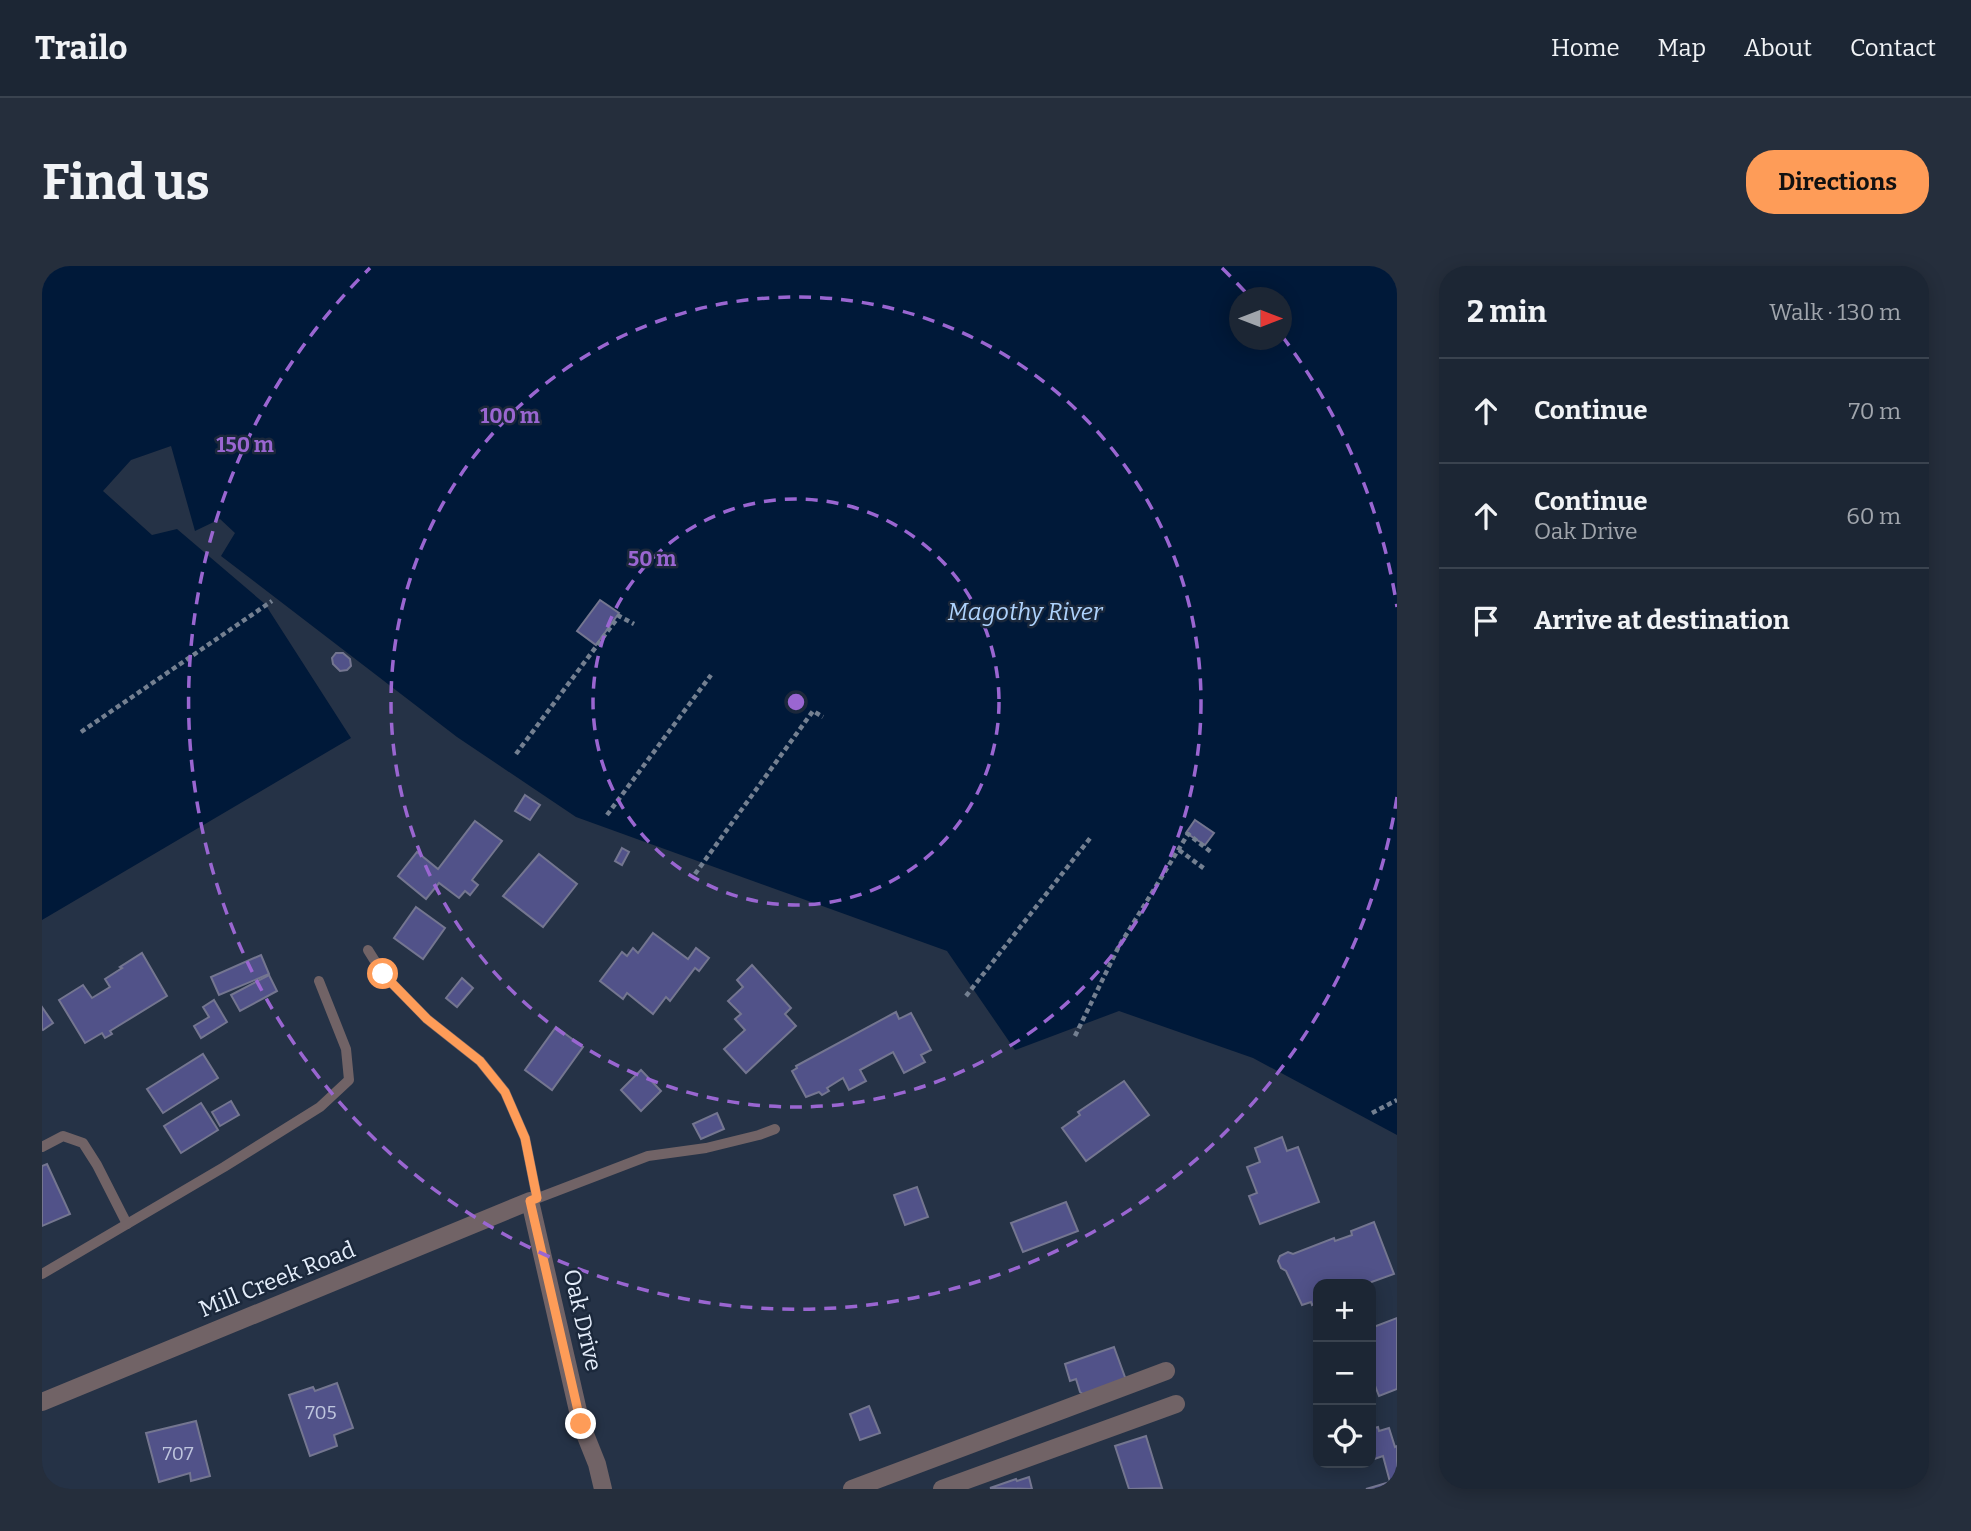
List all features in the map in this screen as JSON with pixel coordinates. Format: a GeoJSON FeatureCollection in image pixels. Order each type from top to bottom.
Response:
{"type":"FeatureCollection","features":[{"type":"Feature","properties":{"kind":"street","name":"Mill Creek Road"},"geometry":{"type":"LineString","coordinates":[[42,1402],[534,1200]]}},
{"type":"Feature","properties":{"kind":"street","name":"Oak Drive"},"geometry":{"type":"LineString","coordinates":[[534,1200],[581,1424],[597,1464],[603,1489]]}},
{"type":"Feature","properties":{"kind":"street"},"geometry":{"type":"LineString","coordinates":[[852,1489],[1166,1371]]}},
{"type":"Feature","properties":{"kind":"street"},"geometry":{"type":"LineString","coordinates":[[943,1489],[1176,1404]]}},
{"type":"Feature","properties":{"kind":"lane"},"geometry":{"type":"LineString","coordinates":[[368,950],[383,974],[427,1019],[480,1061],[505,1092],[525,1138],[534,1200],[648,1156],[706,1148],[775,1129]]}},
{"type":"Feature","properties":{"kind":"lane"},"geometry":{"type":"LineString","coordinates":[[42,1274],[320,1107],[349,1080],[346,1049],[319,981]]}},
{"type":"Feature","properties":{"kind":"lane"},"geometry":{"type":"LineString","coordinates":[[42,1147],[63,1136],[83,1143],[127,1224]]}},
{"type":"Feature","properties":{"kind":"path"},"geometry":{"type":"LineString","coordinates":[[81,732],[272,601]]}},
{"type":"Feature","properties":{"kind":"path"},"geometry":{"type":"LineString","coordinates":[[516,754],[619,616],[634,624]]}},
{"type":"Feature","properties":{"kind":"path"},"geometry":{"type":"LineString","coordinates":[[607,815],[711,675]]}},
{"type":"Feature","properties":{"kind":"path"},"geometry":{"type":"LineString","coordinates":[[695,874],[813,712],[823,717]]}},
{"type":"Feature","properties":{"kind":"path"},"geometry":{"type":"LineString","coordinates":[[1075,1036],[1118,948],[1188,834],[1211,852]]}},
{"type":"Feature","properties":{"kind":"path"},"geometry":{"type":"LineString","coordinates":[[967,996],[1091,837]]}},
{"type":"Feature","properties":{"kind":"path"},"geometry":{"type":"LineString","coordinates":[[1178,850],[1206,870]]}},
{"type":"Feature","properties":{"kind":"path"},"geometry":{"type":"LineString","coordinates":[[1372,1113],[1397,1100]]}},
{"type":"Feature","properties":{"kind":"water","name":"Magothy River"},"geometry":{"type":"Polygon","coordinates":[[[42,266],[1397,266],[1397,1135],[1253,1058],[1119,1011],[1015,1050],[947,951],[576,817],[457,737],[221,556],[235,533],[220,519],[195,531],[171,446],[131,460],[103,491],[152,535],[177,529],[265,604],[351,738],[42,920],[42,266]]]}},
{"type":"Feature","properties":{"kind":"building"},"geometry":{"type":"Polygon","coordinates":[[[600,600],[619,613],[596,645],[577,631],[600,600]]]}},
{"type":"Feature","properties":{"kind":"building"},"geometry":{"type":"Polygon","coordinates":[[[336,653],[343,653],[350,659],[351,666],[347,670],[340,671],[333,664],[332,658],[336,653]]]}},
{"type":"Feature","properties":{"kind":"building"},"geometry":{"type":"Polygon","coordinates":[[[525,795],[540,805],[530,820],[515,811],[525,795]]]}},
{"type":"Feature","properties":{"kind":"building"},"geometry":{"type":"Polygon","coordinates":[[[1195,820],[1214,833],[1205,845],[1186,833],[1195,820]]]}},
{"type":"Feature","properties":{"kind":"building"},"geometry":{"type":"Polygon","coordinates":[[[475,821],[502,841],[472,880],[478,885],[470,895],[465,891],[459,898],[439,883],[426,899],[398,876],[417,852],[438,869],[475,821]]]}},
{"type":"Feature","properties":{"kind":"building"},"geometry":{"type":"Polygon","coordinates":[[[622,848],[629,852],[622,865],[615,861],[622,848]]]}},
{"type":"Feature","properties":{"kind":"building"},"geometry":{"type":"Polygon","coordinates":[[[539,854],[577,884],[543,927],[503,896],[539,854]]]}},
{"type":"Feature","properties":{"kind":"building"},"geometry":{"type":"Polygon","coordinates":[[[416,907],[445,928],[423,959],[394,938],[416,907]]]}},
{"type":"Feature","properties":{"kind":"building"},"geometry":{"type":"Polygon","coordinates":[[[653,933],[688,959],[696,948],[709,958],[699,971],[695,968],[670,1001],[666,997],[653,1014],[627,993],[623,999],[600,981],[622,952],[627,956],[633,948],[638,953],[653,933]]]}},
{"type":"Feature","properties":{"kind":"building"},"geometry":{"type":"Polygon","coordinates":[[[142,953],[167,996],[110,1031],[112,1034],[105,1038],[102,1033],[85,1043],[59,1000],[83,985],[92,998],[110,987],[105,979],[142,953]]]}},
{"type":"Feature","properties":{"kind":"building"},"geometry":{"type":"Polygon","coordinates":[[[261,955],[269,974],[219,995],[211,977],[261,955]]]}},
{"type":"Feature","properties":{"kind":"building"},"geometry":{"type":"Polygon","coordinates":[[[752,965],[791,1008],[785,1014],[796,1026],[746,1073],[724,1049],[745,1030],[735,1019],[741,1014],[728,1001],[743,987],[737,980],[752,965]]]}},
{"type":"Feature","properties":{"kind":"building"},"geometry":{"type":"Polygon","coordinates":[[[269,975],[277,991],[240,1011],[231,995],[269,975]]]}},
{"type":"Feature","properties":{"kind":"building"},"geometry":{"type":"Polygon","coordinates":[[[462,978],[473,988],[457,1007],[446,998],[462,978]]]}},
{"type":"Feature","properties":{"kind":"building"},"geometry":{"type":"Polygon","coordinates":[[[214,1000],[227,1022],[201,1038],[194,1026],[209,1017],[203,1007],[214,1000]]]}},
{"type":"Feature","properties":{"kind":"building"},"geometry":{"type":"Polygon","coordinates":[[[42,1007],[53,1023],[43,1030],[42,1029],[42,1007]]]}},
{"type":"Feature","properties":{"kind":"building"},"geometry":{"type":"Polygon","coordinates":[[[896,1012],[899,1019],[911,1013],[931,1050],[921,1055],[925,1062],[904,1073],[893,1052],[860,1070],[866,1081],[849,1090],[843,1078],[827,1088],[829,1091],[822,1095],[819,1092],[806,1097],[792,1071],[796,1066],[896,1012]]]}},
{"type":"Feature","properties":{"kind":"building"},"geometry":{"type":"Polygon","coordinates":[[[556,1027],[583,1047],[552,1090],[525,1070],[556,1027]]]}},
{"type":"Feature","properties":{"kind":"building"},"geometry":{"type":"Polygon","coordinates":[[[203,1054],[218,1078],[163,1113],[147,1089],[203,1054]]]}},
{"type":"Feature","properties":{"kind":"building"},"geometry":{"type":"Polygon","coordinates":[[[641,1070],[661,1091],[641,1111],[621,1090],[641,1070]]]}},
{"type":"Feature","properties":{"kind":"building"},"geometry":{"type":"Polygon","coordinates":[[[1124,1081],[1149,1115],[1086,1161],[1062,1128],[1080,1115],[1078,1112],[1124,1081]]]}},
{"type":"Feature","properties":{"kind":"building"},"geometry":{"type":"Polygon","coordinates":[[[231,1101],[239,1115],[220,1126],[212,1112],[231,1101]]]}},
{"type":"Feature","properties":{"kind":"building"},"geometry":{"type":"Polygon","coordinates":[[[201,1103],[218,1130],[181,1153],[164,1126],[201,1103]]]}},
{"type":"Feature","properties":{"kind":"building"},"geometry":{"type":"Polygon","coordinates":[[[717,1113],[724,1129],[701,1139],[693,1124],[717,1113]]]}},
{"type":"Feature","properties":{"kind":"building"},"geometry":{"type":"Polygon","coordinates":[[[1282,1137],[1287,1151],[1298,1147],[1319,1202],[1260,1224],[1249,1196],[1257,1193],[1247,1167],[1260,1162],[1255,1148],[1282,1137]]]}},
{"type":"Feature","properties":{"kind":"building"},"geometry":{"type":"Polygon","coordinates":[[[47,1164],[70,1214],[42,1226],[42,1166],[47,1164]]]}},
{"type":"Feature","properties":{"kind":"building"},"geometry":{"type":"Polygon","coordinates":[[[917,1187],[928,1217],[905,1225],[894,1195],[917,1187]]]}},
{"type":"Feature","properties":{"kind":"building"},"geometry":{"type":"Polygon","coordinates":[[[1066,1202],[1078,1231],[1023,1252],[1011,1223],[1066,1202]]]}},
{"type":"Feature","properties":{"kind":"building"},"geometry":{"type":"Polygon","coordinates":[[[1374,1222],[1394,1274],[1376,1280],[1313,1279],[1313,1304],[1311,1302],[1302,1305],[1286,1271],[1281,1268],[1278,1261],[1280,1256],[1288,1252],[1293,1254],[1334,1238],[1335,1241],[1352,1235],[1351,1231],[1374,1222]]]}},
{"type":"Feature","properties":{"kind":"building"},"geometry":{"type":"Polygon","coordinates":[[[1397,1318],[1397,1389],[1379,1396],[1376,1388],[1376,1326],[1397,1318]]]}},
{"type":"Feature","properties":{"kind":"building"},"geometry":{"type":"Polygon","coordinates":[[[1114,1347],[1126,1380],[1084,1395],[1080,1392],[1076,1379],[1070,1381],[1065,1364],[1114,1347]]]}},
{"type":"Feature","properties":{"kind":"building"},"geometry":{"type":"Polygon","coordinates":[[[337,1383],[353,1428],[334,1435],[337,1446],[310,1456],[289,1395],[313,1387],[315,1391],[337,1383]]]}},
{"type":"Feature","properties":{"kind":"building"},"geometry":{"type":"Polygon","coordinates":[[[869,1406],[880,1433],[860,1440],[850,1414],[869,1406]]]}},
{"type":"Feature","properties":{"kind":"building"},"geometry":{"type":"Polygon","coordinates":[[[196,1421],[210,1476],[191,1481],[190,1473],[159,1482],[146,1433],[196,1421]]]}},
{"type":"Feature","properties":{"kind":"building"},"geometry":{"type":"Polygon","coordinates":[[[1376,1428],[1379,1431],[1389,1428],[1395,1447],[1397,1446],[1397,1489],[1366,1489],[1390,1482],[1383,1456],[1376,1458],[1376,1428]]]}},
{"type":"Feature","properties":{"kind":"building"},"geometry":{"type":"Polygon","coordinates":[[[1146,1436],[1162,1488],[1129,1489],[1115,1446],[1146,1436]]]}},
{"type":"Feature","properties":{"kind":"building"},"geometry":{"type":"Polygon","coordinates":[[[1029,1477],[1032,1489],[990,1488],[1016,1479],[1017,1481],[1029,1477]]]}},
{"type":"Feature","properties":{"kind":"route"},"geometry":{"type":"LineString","coordinates":[[383,974],[427,1019],[480,1061],[505,1092],[525,1138],[537,1198],[530,1201],[581,1424]]}}]}
